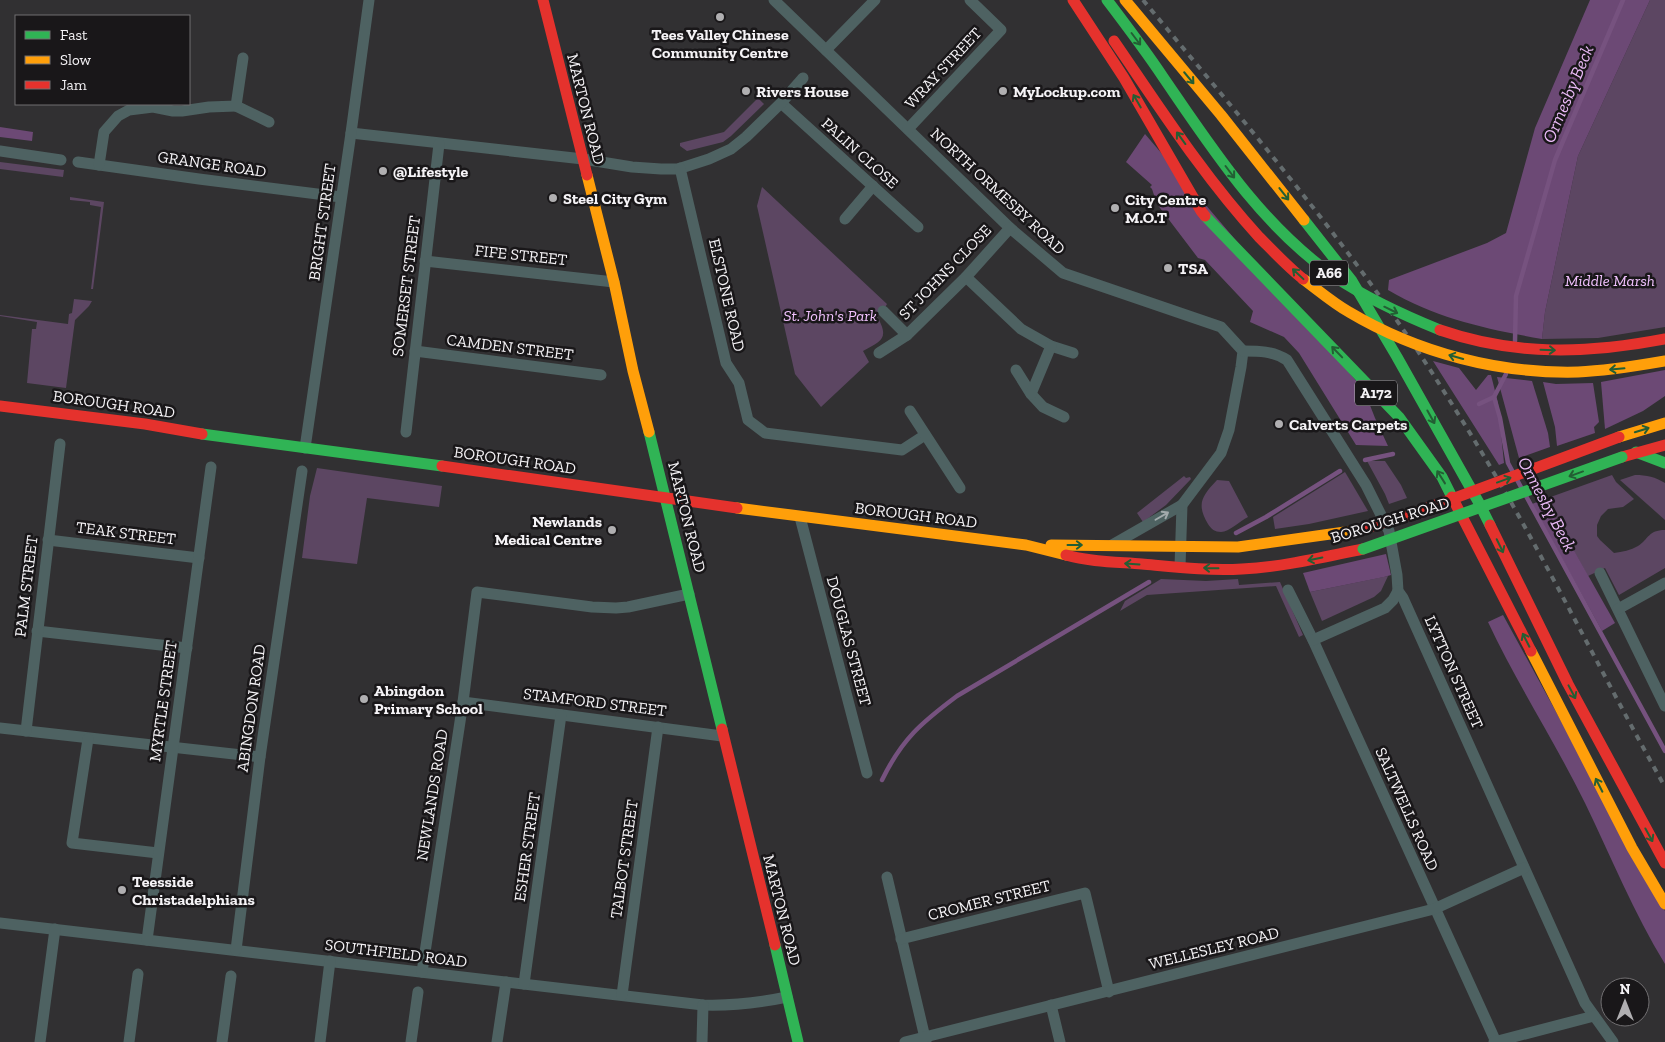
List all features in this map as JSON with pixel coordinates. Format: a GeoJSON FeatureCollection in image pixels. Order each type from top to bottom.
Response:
{"type":"FeatureCollection","features":[{"type":"Feature","properties":{"kind":"main road","name":"MARTON ROAD"},"geometry":{"type":"LineString","coordinates":[[543,0],[614,282],[633,371],[666,497],[722,736],[798,1042]]}},
{"type":"Feature","properties":{"kind":"main road","name":"A172"},"geometry":{"type":"LineString","coordinates":[[1073,0],[1124,78],[1201,211],[1399,417],[1442,477],[1632,848],[1665,904]]}},
{"type":"Feature","properties":{"kind":"main road","name":"A66"},"geometry":{"type":"LineString","coordinates":[[1080,0],[1114,41],[1179,136],[1235,209],[1260,238],[1302,279],[1353,315],[1405,340],[1456,357],[1502,367],[1553,372],[1620,369],[1665,361]]}},
{"type":"Feature","properties":{"kind":"main road","name":"A66"},"geometry":{"type":"LineString","coordinates":[[1107,0],[1246,194],[1284,235],[1328,272],[1374,301],[1412,320],[1459,337],[1524,349],[1579,351],[1635,345],[1665,339]]}},
{"type":"Feature","properties":{"kind":"main road","name":"A172"},"geometry":{"type":"LineString","coordinates":[[1125,0],[1221,115],[1352,281],[1479,503],[1568,684],[1665,863]]}},
{"type":"Feature","properties":{"kind":"main road","name":"BOROUGH ROAD"},"geometry":{"type":"LineString","coordinates":[[0,406],[145,424],[219,436],[666,497],[800,518],[1026,545],[1112,544],[1181,547],[1238,547],[1359,530],[1409,515],[1619,437],[1665,423]]}},
{"type":"Feature","properties":{"kind":"main road","name":"BOROUGH ROAD"},"geometry":{"type":"LineString","coordinates":[[1026,545],[1079,559],[1180,567],[1241,569],[1294,563],[1363,549],[1636,452],[1665,444]]}},
{"type":"Feature","properties":{"kind":"main road"},"geometry":{"type":"LineString","coordinates":[[1636,452],[1665,463]]}},
{"type":"Feature","properties":{"kind":"street","name":"BRIGHT STREET"},"geometry":{"type":"LineString","coordinates":[[306,448],[341,197],[352,133],[368,0]]}},
{"type":"Feature","properties":{"kind":"street","name":"NORTH ORMESBY ROAD"},"geometry":{"type":"LineString","coordinates":[[774,0],[1010,228],[1063,273],[1221,327],[1242,351]]}},
{"type":"Feature","properties":{"kind":"street"},"geometry":{"type":"LineString","coordinates":[[826,50],[876,0]]}},
{"type":"Feature","properties":{"kind":"street","name":"WRAY STREET"},"geometry":{"type":"LineString","coordinates":[[908,129],[1001,30],[970,0]]}},
{"type":"Feature","properties":{"kind":"street"},"geometry":{"type":"LineString","coordinates":[[236,106],[243,58]]}},
{"type":"Feature","properties":{"kind":"street"},"geometry":{"type":"LineString","coordinates":[[352,133],[582,159],[632,167],[679,168],[709,159],[731,149],[781,103],[803,78]]}},
{"type":"Feature","properties":{"kind":"street","name":"PALIN CLOSE"},"geometry":{"type":"LineString","coordinates":[[781,103],[918,228]]}},
{"type":"Feature","properties":{"kind":"street"},"geometry":{"type":"LineString","coordinates":[[99,165],[104,132],[110,123],[129,110],[154,105],[173,111],[236,106],[269,122]]}},
{"type":"Feature","properties":{"kind":"street","name":"SOMERSET STREET"},"geometry":{"type":"LineString","coordinates":[[406,432],[440,144]]}},
{"type":"Feature","properties":{"kind":"street"},"geometry":{"type":"LineString","coordinates":[[0,151],[61,160]]}},
{"type":"Feature","properties":{"kind":"street","name":"GRANGE ROAD"},"geometry":{"type":"LineString","coordinates":[[78,162],[341,197]]}},
{"type":"Feature","properties":{"kind":"street","name":"ELSTONE ROAD"},"geometry":{"type":"LineString","coordinates":[[679,168],[726,363],[739,383],[748,420],[765,433],[902,450],[925,435]]}},
{"type":"Feature","properties":{"kind":"street"},"geometry":{"type":"LineString","coordinates":[[845,219],[873,186]]}},
{"type":"Feature","properties":{"kind":"street","name":"ST JOHNS CLOSE"},"geometry":{"type":"LineString","coordinates":[[879,353],[907,335],[966,278],[1010,228]]}},
{"type":"Feature","properties":{"kind":"street","name":"FIFE STREET"},"geometry":{"type":"LineString","coordinates":[[425,261],[614,282]]}},
{"type":"Feature","properties":{"kind":"street"},"geometry":{"type":"LineString","coordinates":[[966,278],[1021,329],[1052,346],[1072,353]]}},
{"type":"Feature","properties":{"kind":"street"},"geometry":{"type":"LineString","coordinates":[[883,311],[907,335]]}},
{"type":"Feature","properties":{"kind":"street"},"geometry":{"type":"LineString","coordinates":[[1031,394],[1052,346]]}},
{"type":"Feature","properties":{"kind":"street","name":"CAMDEN STREET"},"geometry":{"type":"LineString","coordinates":[[415,351],[601,375]]}},
{"type":"Feature","properties":{"kind":"street"},"geometry":{"type":"LineString","coordinates":[[1112,544],[1182,504],[1221,453],[1230,430],[1242,351]]}},
{"type":"Feature","properties":{"kind":"street","name":"LYTTON STREET"},"geometry":{"type":"LineString","coordinates":[[1242,351],[1270,352],[1287,360],[1366,485],[1389,531],[1398,591],[1403,598],[1585,1003],[1600,1021],[1613,1042]]}},
{"type":"Feature","properties":{"kind":"street"},"geometry":{"type":"LineString","coordinates":[[1016,370],[1031,394],[1043,407],[1064,417]]}},
{"type":"Feature","properties":{"kind":"street"},"geometry":{"type":"LineString","coordinates":[[910,411],[960,488]]}},
{"type":"Feature","properties":{"kind":"street","name":"PALM STREET"},"geometry":{"type":"LineString","coordinates":[[26,731],[60,444]]}},
{"type":"Feature","properties":{"kind":"street","name":"MYRTLE STREET"},"geometry":{"type":"LineString","coordinates":[[148,940],[158,853],[211,467]]}},
{"type":"Feature","properties":{"kind":"street","name":"ABINGDON ROAD"},"geometry":{"type":"LineString","coordinates":[[236,950],[260,757],[302,470]]}},
{"type":"Feature","properties":{"kind":"street"},"geometry":{"type":"LineString","coordinates":[[1180,567],[1182,504]]}},
{"type":"Feature","properties":{"kind":"street","name":"DOUGLAS STREET"},"geometry":{"type":"LineString","coordinates":[[800,518],[867,773]]}},
{"type":"Feature","properties":{"kind":"street","name":"TEAK STREET"},"geometry":{"type":"LineString","coordinates":[[48,540],[199,558]]}},
{"type":"Feature","properties":{"kind":"street"},"geometry":{"type":"LineString","coordinates":[[1600,574],[1660,684],[1665,706]]}},
{"type":"Feature","properties":{"kind":"street"},"geometry":{"type":"LineString","coordinates":[[1618,609],[1665,583]]}},
{"type":"Feature","properties":{"kind":"street","name":"SALTWELLS ROAD"},"geometry":{"type":"LineString","coordinates":[[1288,590],[1313,640],[1495,1042]]}},
{"type":"Feature","properties":{"kind":"street"},"geometry":{"type":"LineString","coordinates":[[1313,640],[1386,608],[1398,591]]}},
{"type":"Feature","properties":{"kind":"street","name":"NEWLANDS ROAD"},"geometry":{"type":"LineString","coordinates":[[422,972],[463,702],[477,592],[592,607],[616,608],[689,594]]}},
{"type":"Feature","properties":{"kind":"street"},"geometry":{"type":"LineString","coordinates":[[37,631],[187,648]]}},
{"type":"Feature","properties":{"kind":"street","name":"STAMFORD STREET"},"geometry":{"type":"LineString","coordinates":[[463,702],[722,736]]}},
{"type":"Feature","properties":{"kind":"street","name":"ESHER STREET"},"geometry":{"type":"LineString","coordinates":[[524,984],[561,714]]}},
{"type":"Feature","properties":{"kind":"street","name":"TALBOT STREET"},"geometry":{"type":"LineString","coordinates":[[622,995],[658,727]]}},
{"type":"Feature","properties":{"kind":"street"},"geometry":{"type":"LineString","coordinates":[[0,728],[260,757]]}},
{"type":"Feature","properties":{"kind":"street"},"geometry":{"type":"LineString","coordinates":[[88,738],[72,843],[158,853]]}},
{"type":"Feature","properties":{"kind":"street","name":"WELLESLEY ROAD"},"geometry":{"type":"LineString","coordinates":[[905,1042],[925,1040],[1051,1005],[1434,909],[1524,868]]}},
{"type":"Feature","properties":{"kind":"street"},"geometry":{"type":"LineString","coordinates":[[887,877],[925,1040]]}},
{"type":"Feature","properties":{"kind":"street","name":"CROMER STREET"},"geometry":{"type":"LineString","coordinates":[[901,939],[1086,893],[1109,992]]}},
{"type":"Feature","properties":{"kind":"street","name":"SOUTHFIELD ROAD"},"geometry":{"type":"LineString","coordinates":[[0,923],[703,1005],[729,1006],[759,1003],[787,997]]}},
{"type":"Feature","properties":{"kind":"street"},"geometry":{"type":"LineString","coordinates":[[40,1042],[55,929]]}},
{"type":"Feature","properties":{"kind":"street"},"geometry":{"type":"LineString","coordinates":[[320,1042],[330,961]]}},
{"type":"Feature","properties":{"kind":"street"},"geometry":{"type":"LineString","coordinates":[[129,1042],[138,974]]}},
{"type":"Feature","properties":{"kind":"street"},"geometry":{"type":"LineString","coordinates":[[222,1042],[231,976]]}},
{"type":"Feature","properties":{"kind":"street"},"geometry":{"type":"LineString","coordinates":[[497,1042],[506,982]]}},
{"type":"Feature","properties":{"kind":"street"},"geometry":{"type":"LineString","coordinates":[[411,1042],[418,992]]}},
{"type":"Feature","properties":{"kind":"street"},"geometry":{"type":"LineString","coordinates":[[702,1042],[703,1005]]}},
{"type":"Feature","properties":{"kind":"street"},"geometry":{"type":"LineString","coordinates":[[1051,1005],[1060,1042]]}},
{"type":"Feature","properties":{"kind":"street"},"geometry":{"type":"LineString","coordinates":[[1495,1042],[1594,1016]]}},
{"type":"Feature","properties":{"kind":"green space","name":"Middle Marsh"},"geometry":{"type":"Polygon","coordinates":[[[1650,0],[1665,0],[1665,327],[1598,338],[1542,339],[1545,312],[1578,156],[1650,0]]]}},
{"type":"Feature","properties":{"kind":"green space"},"geometry":{"type":"Polygon","coordinates":[[[758,98],[764,104],[723,142],[687,151],[680,146],[680,143],[724,132],[758,98]]]}},
{"type":"Feature","properties":{"kind":"green space"},"geometry":{"type":"Polygon","coordinates":[[[0,162],[64,170],[63,177],[0,169],[0,162]]]}},
{"type":"Feature","properties":{"kind":"green space","name":"St. John's Park"},"geometry":{"type":"Polygon","coordinates":[[[762,187],[887,304],[877,316],[883,329],[882,338],[863,351],[869,362],[821,407],[795,374],[757,206],[762,187]]]}},
{"type":"Feature","properties":{"kind":"green space"},"geometry":{"type":"Polygon","coordinates":[[[70,197],[104,202],[93,289],[91,289],[101,207],[90,205],[90,202],[70,200],[70,197]]]}},
{"type":"Feature","properties":{"kind":"green space"},"geometry":{"type":"Polygon","coordinates":[[[74,299],[92,301],[75,320],[66,388],[27,383],[32,329],[36,329],[37,322],[0,315],[68,324],[74,299]]]}},
{"type":"Feature","properties":{"kind":"green space"},"geometry":{"type":"Polygon","coordinates":[[[1367,461],[1385,461],[1407,498],[1389,504],[1367,461]]]}},
{"type":"Feature","properties":{"kind":"green space"},"geometry":{"type":"Polygon","coordinates":[[[317,468],[442,486],[439,507],[367,498],[357,564],[302,558],[310,496],[317,468]]]}},
{"type":"Feature","properties":{"kind":"green space"},"geometry":{"type":"Polygon","coordinates":[[[1345,472],[1368,511],[1309,524],[1275,529],[1273,517],[1345,472]]]}},
{"type":"Feature","properties":{"kind":"green space"},"geometry":{"type":"Polygon","coordinates":[[[1612,475],[1616,482],[1634,499],[1623,507],[1608,509],[1601,516],[1597,525],[1597,536],[1600,540],[1614,553],[1617,553],[1642,543],[1652,533],[1665,530],[1665,568],[1619,595],[1605,568],[1588,576],[1545,499],[1612,475]]]}},
{"type":"Feature","properties":{"kind":"green space"},"geometry":{"type":"Polygon","coordinates":[[[1635,475],[1651,477],[1665,483],[1665,520],[1620,480],[1635,475]]]}},
{"type":"Feature","properties":{"kind":"green space"},"geometry":{"type":"Polygon","coordinates":[[[1184,476],[1191,479],[1166,505],[1143,522],[1137,513],[1184,476]]]}},
{"type":"Feature","properties":{"kind":"green space"},"geometry":{"type":"Polygon","coordinates":[[[1217,480],[1229,481],[1248,517],[1224,532],[1212,529],[1202,511],[1202,500],[1217,480]]]}},
{"type":"Feature","properties":{"kind":"green space"},"geometry":{"type":"Polygon","coordinates":[[[1388,576],[1381,591],[1374,597],[1322,621],[1310,592],[1388,576]]]}},
{"type":"Feature","properties":{"kind":"green space"},"geometry":{"type":"Polygon","coordinates":[[[1161,579],[1206,581],[1238,579],[1239,585],[1280,582],[1303,635],[1299,637],[1276,586],[1147,595],[1120,611],[1125,601],[1161,579]]]}},
{"type":"Feature","properties":{"kind":"shaded area"},"geometry":{"type":"Polygon","coordinates":[[[1590,0],[1650,0],[1578,156],[1545,312],[1542,339],[1501,331],[1444,316],[1388,290],[1389,280],[1487,243],[1506,233],[1535,128],[1590,0]]]}},
{"type":"Feature","properties":{"kind":"shaded area"},"geometry":{"type":"Polygon","coordinates":[[[0,127],[33,132],[32,141],[0,137],[0,127]]]}},
{"type":"Feature","properties":{"kind":"shaded area"},"geometry":{"type":"Polygon","coordinates":[[[1145,134],[1364,390],[1388,446],[1356,445],[1299,353],[1284,337],[1250,322],[1253,311],[1205,260],[1198,258],[1157,204],[1150,187],[1152,185],[1126,162],[1145,134]]]}},
{"type":"Feature","properties":{"kind":"shaded area"},"geometry":{"type":"Polygon","coordinates":[[[1433,361],[1459,368],[1476,390],[1488,375],[1491,375],[1498,403],[1504,463],[1499,465],[1433,361]]]}},
{"type":"Feature","properties":{"kind":"shaded area"},"geometry":{"type":"Polygon","coordinates":[[[1665,370],[1665,396],[1643,411],[1605,429],[1601,382],[1665,370]]]}},
{"type":"Feature","properties":{"kind":"shaded area"},"geometry":{"type":"Polygon","coordinates":[[[1497,377],[1532,381],[1548,433],[1550,447],[1519,458],[1497,377]]]}},
{"type":"Feature","properties":{"kind":"shaded area"},"geometry":{"type":"Polygon","coordinates":[[[1543,382],[1556,384],[1593,383],[1599,422],[1594,427],[1595,433],[1557,446],[1555,427],[1543,382]]]}},
{"type":"Feature","properties":{"kind":"shaded area"},"geometry":{"type":"Polygon","coordinates":[[[1545,499],[1615,623],[1602,631],[1532,504],[1545,499]]]}},
{"type":"Feature","properties":{"kind":"shaded area"},"geometry":{"type":"Polygon","coordinates":[[[1386,554],[1391,575],[1384,577],[1310,592],[1303,573],[1386,554]]]}},
{"type":"Feature","properties":{"kind":"shaded area"},"geometry":{"type":"Polygon","coordinates":[[[1503,615],[1665,911],[1665,964],[1633,905],[1585,803],[1488,622],[1503,615]]]}},
{"type":"Feature","properties":{"kind":"waterway","name":"Ormesby Beck"},"geometry":{"type":"LineString","coordinates":[[1515,341],[1516,296],[1555,160],[1623,0]]}},
{"type":"Feature","properties":{"kind":"waterway","name":"Ormesby Beck"},"geometry":{"type":"LineString","coordinates":[[1506,374],[1494,397],[1500,418],[1508,463],[1522,489]]}},
{"type":"Feature","properties":{"kind":"waterway"},"geometry":{"type":"LineString","coordinates":[[1479,404],[1494,397]]}},
{"type":"Feature","properties":{"kind":"waterway"},"geometry":{"type":"LineString","coordinates":[[1365,460],[1393,454]]}},
{"type":"Feature","properties":{"kind":"waterway"},"geometry":{"type":"LineString","coordinates":[[1236,533],[1266,517],[1340,471]]}},
{"type":"Feature","properties":{"kind":"waterway","name":"Ormesby Beck"},"geometry":{"type":"LineString","coordinates":[[1526,496],[1665,751]]}},
{"type":"Feature","properties":{"kind":"waterway"},"geometry":{"type":"LineString","coordinates":[[882,780],[897,753],[905,743],[923,724],[957,696],[1149,582]]}},
{"type":"Feature","properties":{"kind":"railway"},"geometry":{"type":"LineString","coordinates":[[1143,0],[1255,134],[1327,226],[1362,272],[1429,368],[1520,518],[1665,787]]}},
{"type":"Feature","properties":{"kind":"traffic: fast"},"geometry":{"type":"LineString","coordinates":[[1107,0],[1220,159],[1261,210],[1284,234],[1308,256],[1347,285],[1386,306],[1440,330]]}},
{"type":"Feature","properties":{"kind":"traffic: fast"},"geometry":{"type":"LineString","coordinates":[[1205,216],[1399,417],[1442,477],[1452,497]]}},
{"type":"Feature","properties":{"kind":"traffic: fast"},"geometry":{"type":"LineString","coordinates":[[1304,220],[1352,281],[1397,357],[1490,525]]}},
{"type":"Feature","properties":{"kind":"traffic: fast"},"geometry":{"type":"LineString","coordinates":[[649,432],[722,729]]}},
{"type":"Feature","properties":{"kind":"traffic: fast"},"geometry":{"type":"LineString","coordinates":[[202,434],[442,466]]}},
{"type":"Feature","properties":{"kind":"traffic: fast"},"geometry":{"type":"LineString","coordinates":[[1636,452],[1665,463]]}},
{"type":"Feature","properties":{"kind":"traffic: fast"},"geometry":{"type":"LineString","coordinates":[[1363,549],[1622,457]]}},
{"type":"Feature","properties":{"kind":"traffic: fast"},"geometry":{"type":"LineString","coordinates":[[775,945],[798,1042]]}},
{"type":"Feature","properties":{"kind":"traffic: slow"},"geometry":{"type":"LineString","coordinates":[[1125,0],[1221,115],[1304,220]]}},
{"type":"Feature","properties":{"kind":"traffic: slow"},"geometry":{"type":"LineString","coordinates":[[587,175],[649,432]]}},
{"type":"Feature","properties":{"kind":"traffic: slow"},"geometry":{"type":"LineString","coordinates":[[1303,279],[1331,301],[1375,326],[1403,339],[1431,350],[1489,365],[1548,372],[1578,372],[1600,371],[1665,361]]}},
{"type":"Feature","properties":{"kind":"traffic: slow"},"geometry":{"type":"LineString","coordinates":[[1619,437],[1665,423]]}},
{"type":"Feature","properties":{"kind":"traffic: slow"},"geometry":{"type":"LineString","coordinates":[[737,508],[1026,545],[1066,555]]}},
{"type":"Feature","properties":{"kind":"traffic: slow"},"geometry":{"type":"LineString","coordinates":[[1051,545],[1238,547],[1359,530]]}},
{"type":"Feature","properties":{"kind":"traffic: slow"},"geometry":{"type":"LineString","coordinates":[[1531,651],[1632,848],[1665,904]]}},
{"type":"Feature","properties":{"kind":"traffic: jam"},"geometry":{"type":"LineString","coordinates":[[543,0],[587,175]]}},
{"type":"Feature","properties":{"kind":"traffic: jam"},"geometry":{"type":"LineString","coordinates":[[1073,0],[1124,78],[1205,216]]}},
{"type":"Feature","properties":{"kind":"traffic: jam"},"geometry":{"type":"LineString","coordinates":[[1114,41],[1183,142],[1239,214],[1259,237],[1303,279]]}},
{"type":"Feature","properties":{"kind":"traffic: jam"},"geometry":{"type":"LineString","coordinates":[[1440,330],[1496,344],[1551,350],[1607,348],[1665,339]]}},
{"type":"Feature","properties":{"kind":"traffic: jam"},"geometry":{"type":"LineString","coordinates":[[0,406],[145,424],[202,434]]}},
{"type":"Feature","properties":{"kind":"traffic: jam"},"geometry":{"type":"LineString","coordinates":[[1359,530],[1409,515],[1619,437]]}},
{"type":"Feature","properties":{"kind":"traffic: jam"},"geometry":{"type":"LineString","coordinates":[[1622,457],[1665,445]]}},
{"type":"Feature","properties":{"kind":"traffic: jam"},"geometry":{"type":"LineString","coordinates":[[442,466],[737,508]]}},
{"type":"Feature","properties":{"kind":"traffic: jam"},"geometry":{"type":"LineString","coordinates":[[1452,497],[1531,651]]}},
{"type":"Feature","properties":{"kind":"traffic: jam"},"geometry":{"type":"LineString","coordinates":[[1490,525],[1568,684],[1665,863]]}},
{"type":"Feature","properties":{"kind":"traffic: jam"},"geometry":{"type":"LineString","coordinates":[[1066,555],[1104,561],[1230,569],[1288,564],[1363,549]]}},
{"type":"Feature","properties":{"kind":"traffic: jam"},"geometry":{"type":"LineString","coordinates":[[722,729],[775,945]]}},
{"type":"Feature","properties":{"kind":"place","name":"Tees Valley Chinese Community Centre"},"geometry":{"type":"Point","coordinates":[720,17]}},
{"type":"Feature","properties":{"kind":"place","name":"Rivers House"},"geometry":{"type":"Point","coordinates":[746,91]}},
{"type":"Feature","properties":{"kind":"place","name":"MyLockup.com"},"geometry":{"type":"Point","coordinates":[1003,91]}},
{"type":"Feature","properties":{"kind":"place","name":"@Lifestyle"},"geometry":{"type":"Point","coordinates":[383,171]}},
{"type":"Feature","properties":{"kind":"place","name":"Steel City Gym"},"geometry":{"type":"Point","coordinates":[553,198]}},
{"type":"Feature","properties":{"kind":"place","name":"City Centre M.O.T"},"geometry":{"type":"Point","coordinates":[1115,208]}},
{"type":"Feature","properties":{"kind":"place","name":"TSA"},"geometry":{"type":"Point","coordinates":[1168,268]}},
{"type":"Feature","properties":{"kind":"place","name":"Calverts Carpets"},"geometry":{"type":"Point","coordinates":[1279,424]}},
{"type":"Feature","properties":{"kind":"place","name":"Newlands Medical Centre"},"geometry":{"type":"Point","coordinates":[612,530]}},
{"type":"Feature","properties":{"kind":"place","name":"Abingdon Primary School"},"geometry":{"type":"Point","coordinates":[364,699]}},
{"type":"Feature","properties":{"kind":"place","name":"Teesside Christadelphians"},"geometry":{"type":"Point","coordinates":[122,890]}}]}
